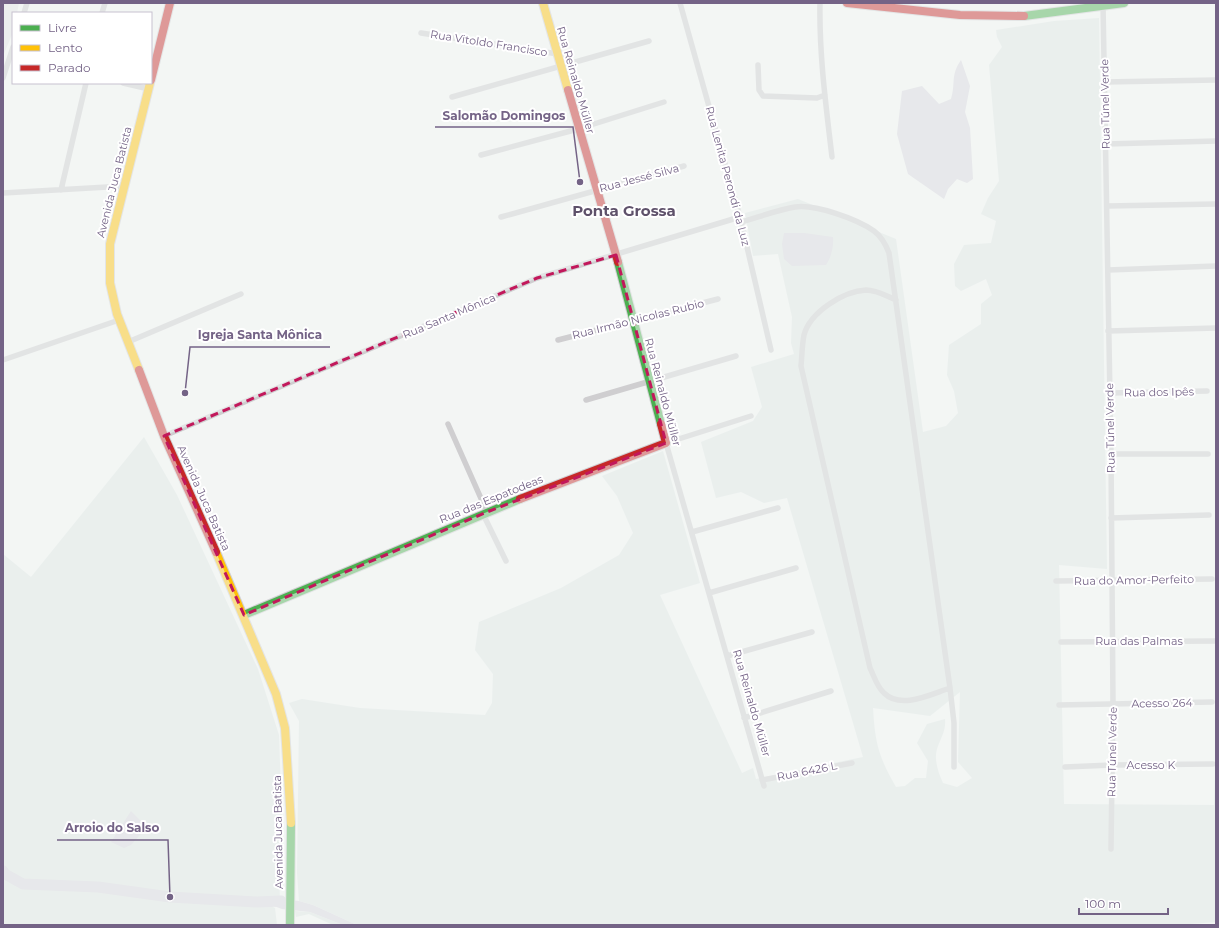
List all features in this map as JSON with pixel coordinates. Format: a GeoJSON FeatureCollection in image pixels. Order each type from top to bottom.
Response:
{"type":"FeatureCollection","features":[{"type":"Feature","properties":{"kind":"main road"},"geometry":{"type":"LineString","coordinates":[[152,76],[170,3]]}},
{"type":"Feature","properties":{"kind":"main road","name":"Rua Reinaldo Müller"},"geometry":{"type":"LineString","coordinates":[[543,3],[578,129],[616,255],[666,443]]}},
{"type":"Feature","properties":{"kind":"main road"},"geometry":{"type":"LineString","coordinates":[[846,3],[910,6],[960,15],[1027,16],[1124,3]]}},
{"type":"Feature","properties":{"kind":"main road","name":"Avenida Juca Batista"},"geometry":{"type":"LineString","coordinates":[[149,86],[110,244],[110,283],[119,320],[164,436],[244,615],[276,694],[285,728],[291,803],[290,925]]}},
{"type":"Feature","properties":{"kind":"main road","name":"Rua das Espatodeas"},"geometry":{"type":"LineString","coordinates":[[244,615],[485,513],[569,479],[666,443]]}},
{"type":"Feature","properties":{"kind":"street","name":"Rua Lenita Perondi da Luz"},"geometry":{"type":"LineString","coordinates":[[680,3],[741,220],[771,350]]}},
{"type":"Feature","properties":{"kind":"street"},"geometry":{"type":"LineString","coordinates":[[820,3],[825,95],[832,157]]}},
{"type":"Feature","properties":{"kind":"street","name":"Rua Túnel Verde"},"geometry":{"type":"LineString","coordinates":[[1103,5],[1111,454],[1111,641],[1113,704],[1110,849]]}},
{"type":"Feature","properties":{"kind":"street","name":"Rua Vitoldo Francisco"},"geometry":{"type":"LineString","coordinates":[[421,33],[558,54]]}},
{"type":"Feature","properties":{"kind":"street"},"geometry":{"type":"LineString","coordinates":[[452,97],[649,41]]}},
{"type":"Feature","properties":{"kind":"street"},"geometry":{"type":"LineString","coordinates":[[3,78],[11,57]]}},
{"type":"Feature","properties":{"kind":"street"},"geometry":{"type":"LineString","coordinates":[[758,65],[759,90],[763,96],[817,98],[825,95]]}},
{"type":"Feature","properties":{"kind":"street"},"geometry":{"type":"LineString","coordinates":[[1104,82],[1216,80]]}},
{"type":"Feature","properties":{"kind":"street"},"geometry":{"type":"LineString","coordinates":[[61,190],[86,84]]}},
{"type":"Feature","properties":{"kind":"street"},"geometry":{"type":"LineString","coordinates":[[132,84],[149,86]]}},
{"type":"Feature","properties":{"kind":"street"},"geometry":{"type":"LineString","coordinates":[[481,156],[578,129],[664,102]]}},
{"type":"Feature","properties":{"kind":"street"},"geometry":{"type":"LineString","coordinates":[[1106,144],[1216,141]]}},
{"type":"Feature","properties":{"kind":"street","name":"Rua Jessé Silva"},"geometry":{"type":"LineString","coordinates":[[501,216],[684,166]]}},
{"type":"Feature","properties":{"kind":"street"},"geometry":{"type":"LineString","coordinates":[[3,192],[125,186]]}},
{"type":"Feature","properties":{"kind":"street"},"geometry":{"type":"LineString","coordinates":[[1107,206],[1216,204]]}},
{"type":"Feature","properties":{"kind":"street","name":"Rua Santa Mônica"},"geometry":{"type":"LineString","coordinates":[[164,436],[537,278],[741,220],[795,207],[806,206],[858,222],[874,231],[885,243],[889,253],[950,688],[954,723],[954,767]]}},
{"type":"Feature","properties":{"kind":"street"},"geometry":{"type":"LineString","coordinates":[[1108,270],[1216,266]]}},
{"type":"Feature","properties":{"kind":"street"},"geometry":{"type":"LineString","coordinates":[[896,300],[877,292],[866,290],[840,298],[818,312],[804,334],[802,366],[870,668],[884,694],[898,700],[911,700],[950,688]]}},
{"type":"Feature","properties":{"kind":"street"},"geometry":{"type":"LineString","coordinates":[[128,342],[240,294]]}},
{"type":"Feature","properties":{"kind":"street","name":"Rua Irmão Nicolas Rubio"},"geometry":{"type":"LineString","coordinates":[[558,340],[718,299]]}},
{"type":"Feature","properties":{"kind":"street"},"geometry":{"type":"LineString","coordinates":[[3,360],[119,320]]}},
{"type":"Feature","properties":{"kind":"street"},"geometry":{"type":"LineString","coordinates":[[1108,331],[1216,328]]}},
{"type":"Feature","properties":{"kind":"street"},"geometry":{"type":"LineString","coordinates":[[586,400],[736,356]]}},
{"type":"Feature","properties":{"kind":"street","name":"Rua dos Ipês"},"geometry":{"type":"LineString","coordinates":[[1110,393],[1207,391]]}},
{"type":"Feature","properties":{"kind":"street","name":"Rua das Espatodeas"},"geometry":{"type":"LineString","coordinates":[[666,443],[751,416]]}},
{"type":"Feature","properties":{"kind":"street"},"geometry":{"type":"LineString","coordinates":[[448,424],[506,561]]}},
{"type":"Feature","properties":{"kind":"street","name":"Rua Reinaldo Müller"},"geometry":{"type":"LineString","coordinates":[[666,443],[763,783]]}},
{"type":"Feature","properties":{"kind":"street"},"geometry":{"type":"LineString","coordinates":[[1111,454],[1208,454]]}},
{"type":"Feature","properties":{"kind":"street"},"geometry":{"type":"LineString","coordinates":[[692,532],[778,508]]}},
{"type":"Feature","properties":{"kind":"street"},"geometry":{"type":"LineString","coordinates":[[1111,518],[1209,515]]}},
{"type":"Feature","properties":{"kind":"street"},"geometry":{"type":"LineString","coordinates":[[709,593],[796,568]]}},
{"type":"Feature","properties":{"kind":"street","name":"Rua do Amor-Perfeito"},"geometry":{"type":"LineString","coordinates":[[1056,580],[1212,578]]}},
{"type":"Feature","properties":{"kind":"street"},"geometry":{"type":"LineString","coordinates":[[727,656],[812,632]]}},
{"type":"Feature","properties":{"kind":"street","name":"Rua das Palmas"},"geometry":{"type":"LineString","coordinates":[[1061,642],[1216,641]]}},
{"type":"Feature","properties":{"kind":"street"},"geometry":{"type":"LineString","coordinates":[[744,718],[831,691]]}},
{"type":"Feature","properties":{"kind":"street","name":"Acesso 264"},"geometry":{"type":"LineString","coordinates":[[1062,705],[1212,702]]}},
{"type":"Feature","properties":{"kind":"street","name":"Rua 6426 L"},"geometry":{"type":"LineString","coordinates":[[763,783],[852,762]]}},
{"type":"Feature","properties":{"kind":"street","name":"Acesso K"},"geometry":{"type":"LineString","coordinates":[[1065,767],[1213,764]]}},
{"type":"Feature","properties":{"kind":"highlighted area"},"geometry":{"type":"Polygon","coordinates":[[[616,255],[666,443],[487,512],[244,615],[164,436],[537,278],[616,255]]]}},
{"type":"Feature","properties":{"kind":"shaded area"},"geometry":{"type":"Polygon","coordinates":[[[3,3],[19,3],[17,12],[12,12],[12,34],[3,56],[3,3]]]}},
{"type":"Feature","properties":{"kind":"shaded area"},"geometry":{"type":"Polygon","coordinates":[[[1099,18],[1107,569],[1059,565],[1064,804],[1214,805],[1216,745],[1216,922],[1178,925],[357,925],[313,905],[299,901],[297,873],[299,721],[289,703],[302,699],[360,708],[485,715],[492,703],[493,674],[475,650],[479,622],[561,588],[619,555],[633,533],[617,496],[602,476],[663,451],[700,583],[660,595],[742,773],[753,768],[756,779],[863,757],[787,498],[764,503],[741,492],[716,498],[701,442],[753,421],[762,407],[751,367],[794,354],[791,343],[792,317],[778,254],[753,256],[745,213],[798,199],[896,239],[923,432],[946,426],[958,413],[954,391],[947,375],[949,345],[981,324],[981,304],[992,295],[986,279],[961,291],[955,286],[954,264],[964,245],[991,243],[996,221],[981,214],[988,198],[999,181],[989,65],[1002,47],[997,37],[996,30],[1054,21],[1099,18]],[[960,692],[930,716],[873,708],[878,749],[896,787],[905,786],[915,778],[926,778],[928,761],[917,743],[927,724],[945,719],[944,730],[936,755],[938,770],[943,783],[957,787],[972,778],[958,762],[960,692]]]}},
{"type":"Feature","properties":{"kind":"shaded area"},"geometry":{"type":"Polygon","coordinates":[[[961,60],[970,86],[965,112],[970,128],[973,179],[967,183],[957,179],[948,189],[944,199],[908,174],[897,134],[902,91],[922,86],[939,104],[951,99],[954,75],[961,60]]]}},
{"type":"Feature","properties":{"kind":"shaded area"},"geometry":{"type":"Polygon","coordinates":[[[784,233],[804,233],[833,237],[832,252],[826,265],[792,266],[784,259],[782,244],[784,233]]]}},
{"type":"Feature","properties":{"kind":"shaded area"},"geometry":{"type":"Polygon","coordinates":[[[144,437],[177,495],[258,669],[279,735],[283,849],[279,878],[280,899],[270,898],[266,903],[275,908],[277,925],[3,925],[3,554],[31,577],[144,437]]]}},
{"type":"Feature","properties":{"kind":"shaded area"},"geometry":{"type":"Polygon","coordinates":[[[131,811],[147,827],[131,845],[124,848],[111,842],[131,811]]]}},
{"type":"Feature","properties":{"kind":"shaded area"},"geometry":{"type":"Polygon","coordinates":[[[270,898],[299,901],[313,905],[357,925],[343,925],[310,912],[282,909],[266,903],[270,898]]]}},
{"type":"Feature","properties":{"kind":"shaded area"},"geometry":{"type":"Polygon","coordinates":[[[295,911],[310,912],[343,925],[333,925],[309,914],[296,917],[295,911]]]}},
{"type":"Feature","properties":{"kind":"waterway"},"geometry":{"type":"LineString","coordinates":[[3,871],[5,874],[23,884],[98,887],[170,897],[257,902],[281,901]]}},
{"type":"Feature","properties":{"kind":"traffic: fast"},"geometry":{"type":"LineString","coordinates":[[1024,16],[1124,3]]}},
{"type":"Feature","properties":{"kind":"traffic: fast"},"geometry":{"type":"LineString","coordinates":[[618,262],[661,424]]}},
{"type":"Feature","properties":{"kind":"traffic: fast"},"geometry":{"type":"LineString","coordinates":[[244,615],[520,499]]}},
{"type":"Feature","properties":{"kind":"traffic: fast"},"geometry":{"type":"LineString","coordinates":[[290,925],[291,823]]}},
{"type":"Feature","properties":{"kind":"traffic: slow"},"geometry":{"type":"LineString","coordinates":[[543,3],[568,90]]}},
{"type":"Feature","properties":{"kind":"traffic: slow"},"geometry":{"type":"LineString","coordinates":[[139,370],[117,314],[110,283],[110,244],[150,84]]}},
{"type":"Feature","properties":{"kind":"traffic: slow"},"geometry":{"type":"LineString","coordinates":[[216,552],[276,694],[285,728],[291,823]]}},
{"type":"Feature","properties":{"kind":"traffic: jam"},"geometry":{"type":"LineString","coordinates":[[152,76],[170,3]]}},
{"type":"Feature","properties":{"kind":"traffic: jam"},"geometry":{"type":"LineString","coordinates":[[847,3],[960,15],[1024,16]]}},
{"type":"Feature","properties":{"kind":"traffic: jam"},"geometry":{"type":"LineString","coordinates":[[568,90],[618,262]]}},
{"type":"Feature","properties":{"kind":"traffic: jam"},"geometry":{"type":"LineString","coordinates":[[139,370],[164,436],[216,552]]}},
{"type":"Feature","properties":{"kind":"traffic: jam"},"geometry":{"type":"LineString","coordinates":[[520,499],[666,443],[661,424]]}},
{"type":"Feature","properties":{"kind":"place","name":"Salomão Domingos"},"geometry":{"type":"Point","coordinates":[580,182]}},
{"type":"Feature","properties":{"kind":"place","name":"Igreja Santa Mônica"},"geometry":{"type":"Point","coordinates":[185,393]}},
{"type":"Feature","properties":{"kind":"place","name":"Arroio do Salso"},"geometry":{"type":"Point","coordinates":[170,897]}},
{"type":"Feature","properties":{"kind":"district","name":"Ponta Grossa"},"geometry":{"type":"Point","coordinates":[624,210]}}]}
